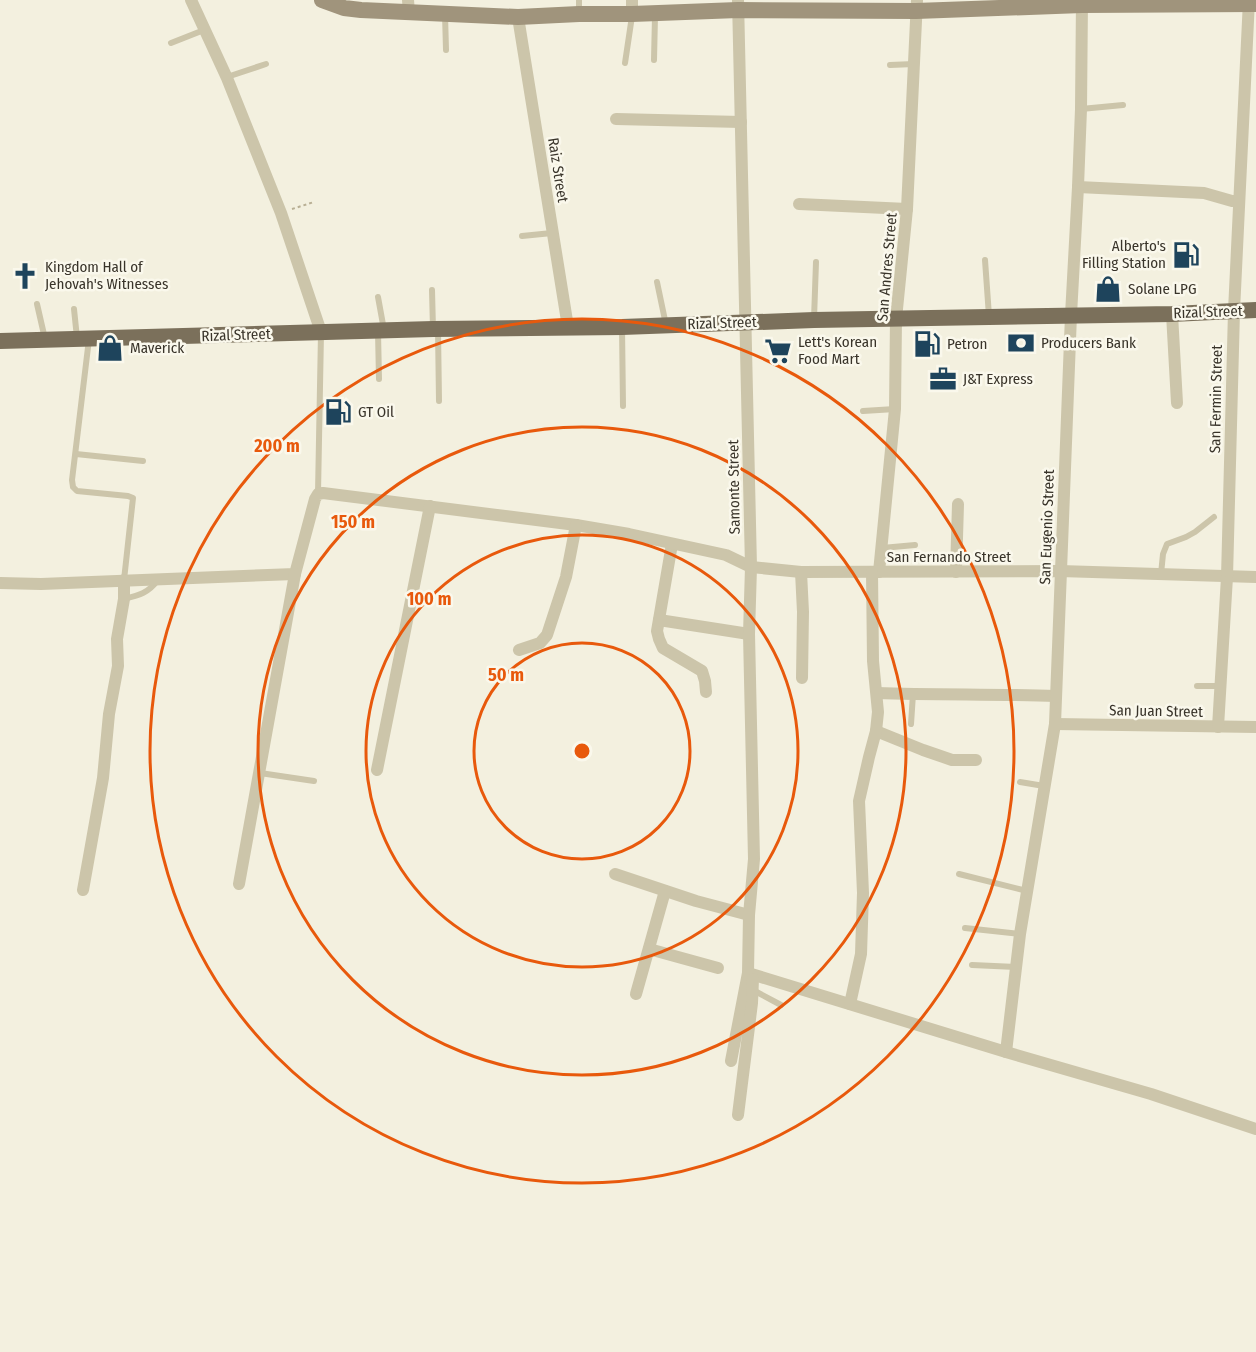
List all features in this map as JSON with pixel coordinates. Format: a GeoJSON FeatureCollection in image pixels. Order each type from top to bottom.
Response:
{"type":"FeatureCollection","features":[{"type":"Feature","properties":{"kind":"main road"},"geometry":{"type":"LineString","coordinates":[[322,0],[345,4],[361,10],[408,6],[445,14],[518,17],[579,7],[632,7],[655,13],[738,5],[1252,3]]}},
{"type":"Feature","properties":{"kind":"main road","name":"Rizal Street"},"geometry":{"type":"LineString","coordinates":[[0,341],[621,327],[814,320],[1172,314],[1256,310]]}},
{"type":"Feature","properties":{"kind":"street"},"geometry":{"type":"LineString","coordinates":[[191,0],[226,78],[281,213],[321,332]]}},
{"type":"Feature","properties":{"kind":"street","name":"San Eugenio Street"},"geometry":{"type":"LineString","coordinates":[[1006,1052],[1020,934],[1055,724],[1081,109],[1082,2]]}},
{"type":"Feature","properties":{"kind":"street","name":"San Fermin Street"},"geometry":{"type":"LineString","coordinates":[[1218,727],[1227,577],[1239,201],[1252,3]]}},
{"type":"Feature","properties":{"kind":"street","name":"Samonte Street"},"geometry":{"type":"LineString","coordinates":[[738,5],[751,567],[749,634],[754,859],[749,915],[750,974]]}},
{"type":"Feature","properties":{"kind":"street","name":"San Andres Street"},"geometry":{"type":"LineString","coordinates":[[850,1005],[861,954],[863,893],[860,801],[876,731],[878,712],[873,661],[876,572],[881,548],[895,409],[896,319],[907,210],[917,5]]}},
{"type":"Feature","properties":{"kind":"street","name":"Raiz Street"},"geometry":{"type":"LineString","coordinates":[[518,17],[568,327]]}},
{"type":"Feature","properties":{"kind":"street"},"geometry":{"type":"LineString","coordinates":[[615,119],[741,122]]}},
{"type":"Feature","properties":{"kind":"street"},"geometry":{"type":"LineString","coordinates":[[1078,187],[1204,193],[1239,201]]}},
{"type":"Feature","properties":{"kind":"street"},"geometry":{"type":"LineString","coordinates":[[799,204],[907,210]]}},
{"type":"Feature","properties":{"kind":"street"},"geometry":{"type":"LineString","coordinates":[[1172,314],[1177,403]]}},
{"type":"Feature","properties":{"kind":"street"},"geometry":{"type":"LineString","coordinates":[[239,884],[295,574],[318,494]]}},
{"type":"Feature","properties":{"kind":"street","name":"San Fernando Street"},"geometry":{"type":"LineString","coordinates":[[318,494],[576,525],[726,555],[751,567],[801,573],[1060,571],[1256,577]]}},
{"type":"Feature","properties":{"kind":"street"},"geometry":{"type":"LineString","coordinates":[[956,572],[958,504]]}},
{"type":"Feature","properties":{"kind":"street"},"geometry":{"type":"LineString","coordinates":[[376,770],[430,506]]}},
{"type":"Feature","properties":{"kind":"street"},"geometry":{"type":"LineString","coordinates":[[519,650],[540,643],[547,635],[566,577],[576,525]]}},
{"type":"Feature","properties":{"kind":"street"},"geometry":{"type":"LineString","coordinates":[[672,544],[657,631],[663,648],[702,671],[706,692]]}},
{"type":"Feature","properties":{"kind":"street"},"geometry":{"type":"LineString","coordinates":[[801,573],[802,678]]}},
{"type":"Feature","properties":{"kind":"street"},"geometry":{"type":"LineString","coordinates":[[0,583],[42,584],[295,574]]}},
{"type":"Feature","properties":{"kind":"street"},"geometry":{"type":"LineString","coordinates":[[83,890],[103,778],[109,714],[118,666],[117,639],[124,580]]}},
{"type":"Feature","properties":{"kind":"street"},"geometry":{"type":"LineString","coordinates":[[659,620],[749,634]]}},
{"type":"Feature","properties":{"kind":"street"},"geometry":{"type":"LineString","coordinates":[[877,693],[1056,696]]}},
{"type":"Feature","properties":{"kind":"street","name":"San Juan Street"},"geometry":{"type":"LineString","coordinates":[[1055,724],[1256,727]]}},
{"type":"Feature","properties":{"kind":"street"},"geometry":{"type":"LineString","coordinates":[[876,731],[952,760],[976,760]]}},
{"type":"Feature","properties":{"kind":"street"},"geometry":{"type":"LineString","coordinates":[[615,874],[749,915]]}},
{"type":"Feature","properties":{"kind":"street"},"geometry":{"type":"LineString","coordinates":[[636,994],[665,891]]}},
{"type":"Feature","properties":{"kind":"street"},"geometry":{"type":"LineString","coordinates":[[649,949],[718,968]]}},
{"type":"Feature","properties":{"kind":"street"},"geometry":{"type":"LineString","coordinates":[[750,974],[1151,1094],[1256,1129]]}},
{"type":"Feature","properties":{"kind":"street"},"geometry":{"type":"LineString","coordinates":[[738,1115],[752,1003],[753,989],[750,974]]}},
{"type":"Feature","properties":{"kind":"street"},"geometry":{"type":"LineString","coordinates":[[731,1061],[750,974]]}},
{"type":"Feature","properties":{"kind":"lane"},"geometry":{"type":"LineString","coordinates":[[625,63],[632,7]]}},
{"type":"Feature","properties":{"kind":"lane"},"geometry":{"type":"LineString","coordinates":[[654,60],[655,13]]}},
{"type":"Feature","properties":{"kind":"lane"},"geometry":{"type":"LineString","coordinates":[[445,14],[446,50]]}},
{"type":"Feature","properties":{"kind":"lane"},"geometry":{"type":"LineString","coordinates":[[171,43],[204,30]]}},
{"type":"Feature","properties":{"kind":"lane"},"geometry":{"type":"LineString","coordinates":[[226,78],[266,64]]}},
{"type":"Feature","properties":{"kind":"lane"},"geometry":{"type":"LineString","coordinates":[[890,66],[914,64]]}},
{"type":"Feature","properties":{"kind":"lane"},"geometry":{"type":"LineString","coordinates":[[1081,109],[1123,105]]}},
{"type":"Feature","properties":{"kind":"lane"},"geometry":{"type":"LineString","coordinates":[[522,236],[552,233]]}},
{"type":"Feature","properties":{"kind":"lane"},"geometry":{"type":"LineString","coordinates":[[985,260],[989,317]]}},
{"type":"Feature","properties":{"kind":"lane"},"geometry":{"type":"LineString","coordinates":[[814,320],[816,262]]}},
{"type":"Feature","properties":{"kind":"lane"},"geometry":{"type":"LineString","coordinates":[[657,282],[666,325]]}},
{"type":"Feature","properties":{"kind":"lane"},"geometry":{"type":"LineString","coordinates":[[432,290],[439,401]]}},
{"type":"Feature","properties":{"kind":"lane"},"geometry":{"type":"LineString","coordinates":[[378,297],[381,331],[379,379]]}},
{"type":"Feature","properties":{"kind":"lane"},"geometry":{"type":"LineString","coordinates":[[37,304],[45,340]]}},
{"type":"Feature","properties":{"kind":"lane"},"geometry":{"type":"LineString","coordinates":[[75,309],[83,339],[73,487],[77,491],[133,498],[124,580]]}},
{"type":"Feature","properties":{"kind":"lane"},"geometry":{"type":"LineString","coordinates":[[621,327],[623,406]]}},
{"type":"Feature","properties":{"kind":"lane"},"geometry":{"type":"LineString","coordinates":[[318,494],[321,332]]}},
{"type":"Feature","properties":{"kind":"lane"},"geometry":{"type":"LineString","coordinates":[[863,411],[895,409]]}},
{"type":"Feature","properties":{"kind":"lane"},"geometry":{"type":"LineString","coordinates":[[76,454],[143,461]]}},
{"type":"Feature","properties":{"kind":"lane"},"geometry":{"type":"LineString","coordinates":[[1160,575],[1167,544],[1196,532],[1214,517]]}},
{"type":"Feature","properties":{"kind":"lane"},"geometry":{"type":"LineString","coordinates":[[881,548],[915,545]]}},
{"type":"Feature","properties":{"kind":"lane"},"geometry":{"type":"LineString","coordinates":[[123,599],[152,589],[159,579]]}},
{"type":"Feature","properties":{"kind":"lane"},"geometry":{"type":"LineString","coordinates":[[1197,686],[1221,686]]}},
{"type":"Feature","properties":{"kind":"lane"},"geometry":{"type":"LineString","coordinates":[[911,724],[913,694]]}},
{"type":"Feature","properties":{"kind":"lane"},"geometry":{"type":"LineString","coordinates":[[259,773],[314,781]]}},
{"type":"Feature","properties":{"kind":"lane"},"geometry":{"type":"LineString","coordinates":[[1020,782],[1044,786]]}},
{"type":"Feature","properties":{"kind":"lane"},"geometry":{"type":"LineString","coordinates":[[959,874],[1027,891]]}},
{"type":"Feature","properties":{"kind":"lane"},"geometry":{"type":"LineString","coordinates":[[965,927],[1020,934]]}},
{"type":"Feature","properties":{"kind":"lane"},"geometry":{"type":"LineString","coordinates":[[972,965],[1016,967]]}},
{"type":"Feature","properties":{"kind":"lane"},"geometry":{"type":"LineString","coordinates":[[753,989],[781,1005]]}},
{"type":"Feature","properties":{"kind":"path"},"geometry":{"type":"LineString","coordinates":[[281,213],[314,202]]}},
{"type":"Feature","properties":{"kind":"place","name":"Alberto's Filling Station"},"geometry":{"type":"Point","coordinates":[1186,255]}},
{"type":"Feature","properties":{"kind":"place","name":"Kingdom Hall of Jehovah's Witnesses"},"geometry":{"type":"Point","coordinates":[25,276]}},
{"type":"Feature","properties":{"kind":"place","name":"Solane LPG"},"geometry":{"type":"Point","coordinates":[1108,289]}},
{"type":"Feature","properties":{"kind":"place","name":"Producers Bank"},"geometry":{"type":"Point","coordinates":[1021,343]}},
{"type":"Feature","properties":{"kind":"place","name":"Petron"},"geometry":{"type":"Point","coordinates":[927,344]}},
{"type":"Feature","properties":{"kind":"place","name":"Maverick"},"geometry":{"type":"Point","coordinates":[110,348]}},
{"type":"Feature","properties":{"kind":"place","name":"Lett's Korean Food Mart"},"geometry":{"type":"Point","coordinates":[778,351]}},
{"type":"Feature","properties":{"kind":"place","name":"J&T Express"},"geometry":{"type":"Point","coordinates":[943,379]}},
{"type":"Feature","properties":{"kind":"place","name":"GT Oil"},"geometry":{"type":"Point","coordinates":[338,412]}}]}
